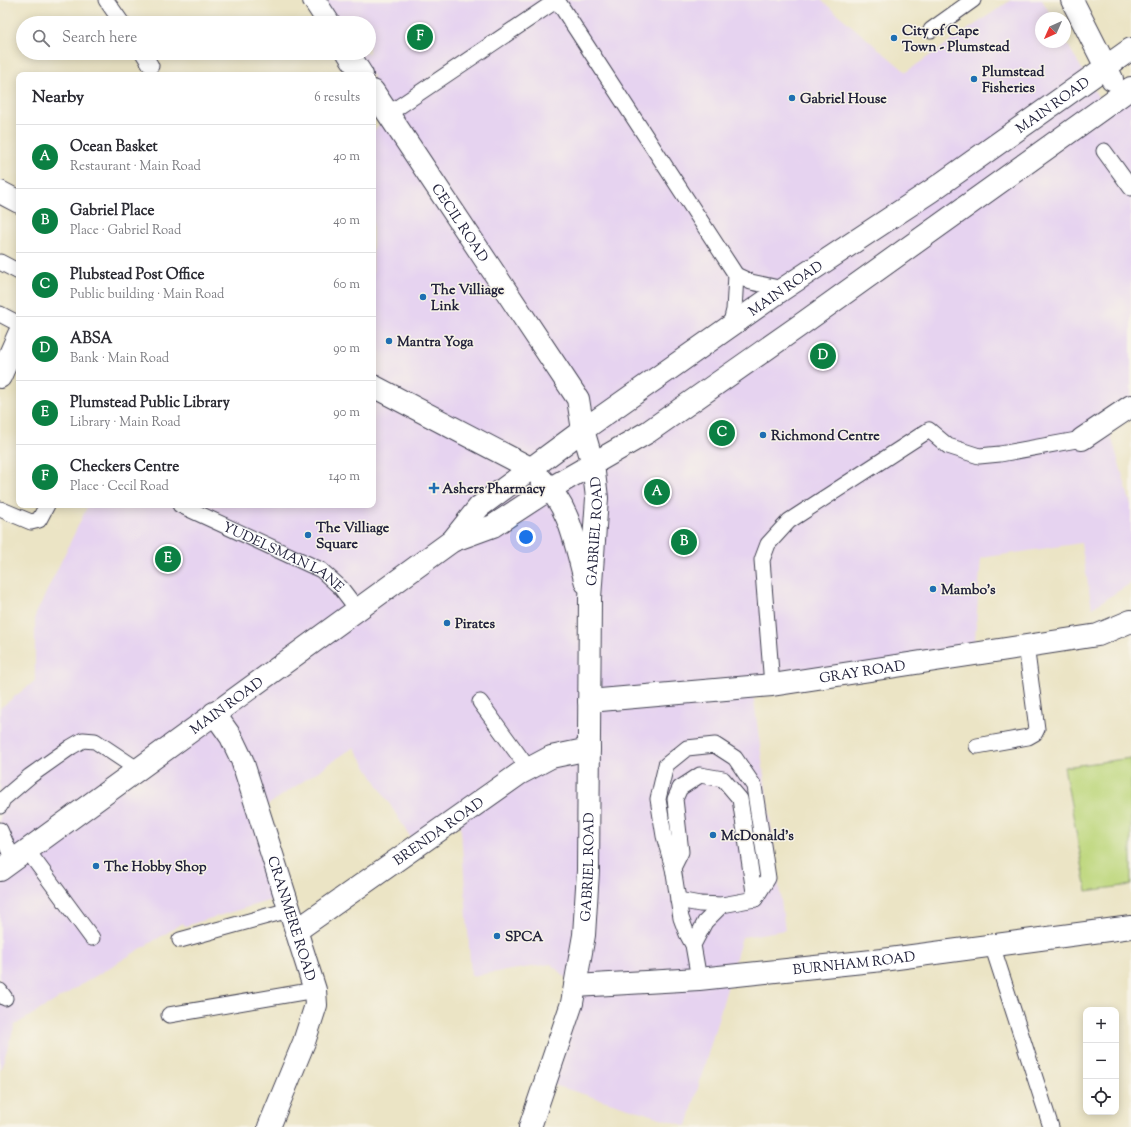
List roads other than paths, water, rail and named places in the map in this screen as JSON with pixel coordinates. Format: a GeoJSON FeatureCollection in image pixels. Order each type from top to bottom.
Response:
{"type":"FeatureCollection","features":[{"type":"Feature","properties":{"kind":"street"},"geometry":{"type":"LineString","coordinates":[[314,0],[324,16]]}},
{"type":"Feature","properties":{"kind":"street"},"geometry":{"type":"LineString","coordinates":[[1072,0],[1105,67],[1126,92]]}},
{"type":"Feature","properties":{"kind":"street","name":"MAIN ROAD"},"geometry":{"type":"LineString","coordinates":[[452,541],[479,507],[530,468],[783,289],[931,191],[1131,49]]}},
{"type":"Feature","properties":{"kind":"street"},"geometry":{"type":"LineString","coordinates":[[352,60],[360,72]]}},
{"type":"Feature","properties":{"kind":"street","name":"MAIN ROAD"},"geometry":{"type":"LineString","coordinates":[[13,860],[452,541],[493,526],[550,488],[648,432],[1126,92]]}},
{"type":"Feature","properties":{"kind":"street","name":"CECIL ROAD"},"geometry":{"type":"LineString","coordinates":[[376,96],[578,399],[583,430],[593,464]]}},
{"type":"Feature","properties":{"kind":"street"},"geometry":{"type":"LineString","coordinates":[[0,192],[16,200]]}},
{"type":"Feature","properties":{"kind":"street"},"geometry":{"type":"LineString","coordinates":[[0,377],[16,341]]}},
{"type":"Feature","properties":{"kind":"street","name":"GABRIEL ROAD"},"geometry":{"type":"LineString","coordinates":[[376,388],[530,468],[550,488],[566,512],[590,598]]}},
{"type":"Feature","properties":{"kind":"street"},"geometry":{"type":"LineString","coordinates":[[1082,439],[1131,406]]}},
{"type":"Feature","properties":{"kind":"street","name":"GABRIEL ROAD"},"geometry":{"type":"LineString","coordinates":[[530,1127],[564,1027],[575,986],[584,935],[588,871],[590,598],[597,498],[593,464]]}},
{"type":"Feature","properties":{"kind":"street","name":"GRAY ROAD"},"geometry":{"type":"LineString","coordinates":[[589,701],[772,685],[1098,634],[1131,621]]}},
{"type":"Feature","properties":{"kind":"street","name":"CRANMERE ROAD"},"geometry":{"type":"LineString","coordinates":[[214,713],[231,737],[242,760],[288,910],[315,990],[316,1005],[304,1042],[269,1127]]}},
{"type":"Feature","properties":{"kind":"street","name":"BRENDA ROAD"},"geometry":{"type":"LineString","coordinates":[[296,931],[528,768],[551,757],[589,749]]}},
{"type":"Feature","properties":{"kind":"street","name":"BURNHAM ROAD"},"geometry":{"type":"LineString","coordinates":[[575,986],[699,979],[882,960],[1131,927]]}},
{"type":"Feature","properties":{"kind":"lane"},"geometry":{"type":"LineString","coordinates":[[106,0],[117,16]]}},
{"type":"Feature","properties":{"kind":"lane"},"geometry":{"type":"LineString","coordinates":[[388,114],[556,0],[736,275],[751,282],[783,289]]}},
{"type":"Feature","properties":{"kind":"lane"},"geometry":{"type":"LineString","coordinates":[[931,30],[973,0]]}},
{"type":"Feature","properties":{"kind":"lane"},"geometry":{"type":"LineString","coordinates":[[147,60],[151,66]]}},
{"type":"Feature","properties":{"kind":"lane"},"geometry":{"type":"LineString","coordinates":[[1104,151],[1131,188]]}},
{"type":"Feature","properties":{"kind":"lane"},"geometry":{"type":"LineString","coordinates":[[0,262],[16,270]]}},
{"type":"Feature","properties":{"kind":"lane"},"geometry":{"type":"LineString","coordinates":[[730,326],[734,310],[736,275]]}},
{"type":"Feature","properties":{"kind":"lane"},"geometry":{"type":"LineString","coordinates":[[0,314],[16,322]]}},
{"type":"Feature","properties":{"kind":"lane"},"geometry":{"type":"LineString","coordinates":[[772,685],[762,560],[768,544],[789,521],[929,430],[948,446],[979,456],[1000,454],[1082,439]]}},
{"type":"Feature","properties":{"kind":"lane"},"geometry":{"type":"LineString","coordinates":[[0,509],[31,522],[40,520],[46,508]]}},
{"type":"Feature","properties":{"kind":"lane","name":"YUDELSMAN LANE"},"geometry":{"type":"LineString","coordinates":[[187,508],[321,570],[341,588],[357,609]]}},
{"type":"Feature","properties":{"kind":"lane"},"geometry":{"type":"LineString","coordinates":[[977,746],[1028,737],[1035,733],[1037,729],[1026,645]]}},
{"type":"Feature","properties":{"kind":"lane"},"geometry":{"type":"LineString","coordinates":[[480,702],[528,768]]}},
{"type":"Feature","properties":{"kind":"lane"},"geometry":{"type":"LineString","coordinates":[[0,806],[3,799],[30,776],[70,747],[83,740],[95,741],[137,769]]}},
{"type":"Feature","properties":{"kind":"lane"},"geometry":{"type":"LineString","coordinates":[[678,900],[700,904],[722,905],[755,899],[768,878],[754,786],[735,758],[715,745],[687,748],[666,765],[658,799],[664,836],[673,868],[678,900],[684,926],[693,945],[699,979]]}},
{"type":"Feature","properties":{"kind":"lane"},"geometry":{"type":"LineString","coordinates":[[673,868],[681,852],[675,799],[680,788],[700,775],[723,779],[740,799],[755,899]]}},
{"type":"Feature","properties":{"kind":"lane"},"geometry":{"type":"LineString","coordinates":[[0,830],[13,860],[92,938]]}},
{"type":"Feature","properties":{"kind":"lane"},"geometry":{"type":"LineString","coordinates":[[693,945],[705,922],[722,905]]}},
{"type":"Feature","properties":{"kind":"lane"},"geometry":{"type":"LineString","coordinates":[[180,940],[288,910]]}},
{"type":"Feature","properties":{"kind":"lane"},"geometry":{"type":"LineString","coordinates":[[992,945],[1051,1127]]}},
{"type":"Feature","properties":{"kind":"lane"},"geometry":{"type":"LineString","coordinates":[[169,1015],[315,990]]}},
{"type":"Feature","properties":{"kind":"place","name":"Checkers Centre"},"geometry":{"type":"Point","coordinates":[420,37]}},
{"type":"Feature","properties":{"kind":"place","name":"City of Cape Town - Plumstead"},"geometry":{"type":"Point","coordinates":[894,38]}},
{"type":"Feature","properties":{"kind":"place","name":"Plumstead Fisheries"},"geometry":{"type":"Point","coordinates":[974,79]}},
{"type":"Feature","properties":{"kind":"place","name":"Gabriel House"},"geometry":{"type":"Point","coordinates":[792,98]}},
{"type":"Feature","properties":{"kind":"place","name":"The Villiage Link"},"geometry":{"type":"Point","coordinates":[423,297]}},
{"type":"Feature","properties":{"kind":"place","name":"Mantra Yoga"},"geometry":{"type":"Point","coordinates":[389,341]}},
{"type":"Feature","properties":{"kind":"place","name":"ABSA"},"geometry":{"type":"Point","coordinates":[823,356]}},
{"type":"Feature","properties":{"kind":"place","name":"Plubstead Post Office"},"geometry":{"type":"Point","coordinates":[722,433]}},
{"type":"Feature","properties":{"kind":"place","name":"Richmond Centre"},"geometry":{"type":"Point","coordinates":[763,435]}},
{"type":"Feature","properties":{"kind":"place","name":"Ashers Pharmacy"},"geometry":{"type":"Point","coordinates":[434,488]}},
{"type":"Feature","properties":{"kind":"place","name":"Ocean Basket"},"geometry":{"type":"Point","coordinates":[657,492]}},
{"type":"Feature","properties":{"kind":"place","name":"The Villiage Square"},"geometry":{"type":"Point","coordinates":[308,535]}},
{"type":"Feature","properties":{"kind":"place","name":"Gabriel Place"},"geometry":{"type":"Point","coordinates":[684,542]}},
{"type":"Feature","properties":{"kind":"place","name":"Plumstead Public Library"},"geometry":{"type":"Point","coordinates":[168,559]}},
{"type":"Feature","properties":{"kind":"place","name":"Mambo's"},"geometry":{"type":"Point","coordinates":[933,589]}},
{"type":"Feature","properties":{"kind":"place","name":"Pirates"},"geometry":{"type":"Point","coordinates":[447,623]}},
{"type":"Feature","properties":{"kind":"place","name":"McDonald's"},"geometry":{"type":"Point","coordinates":[713,835]}},
{"type":"Feature","properties":{"kind":"place","name":"The Hobby Shop"},"geometry":{"type":"Point","coordinates":[96,866]}},
{"type":"Feature","properties":{"kind":"place","name":"SPCA"},"geometry":{"type":"Point","coordinates":[497,936]}}]}
